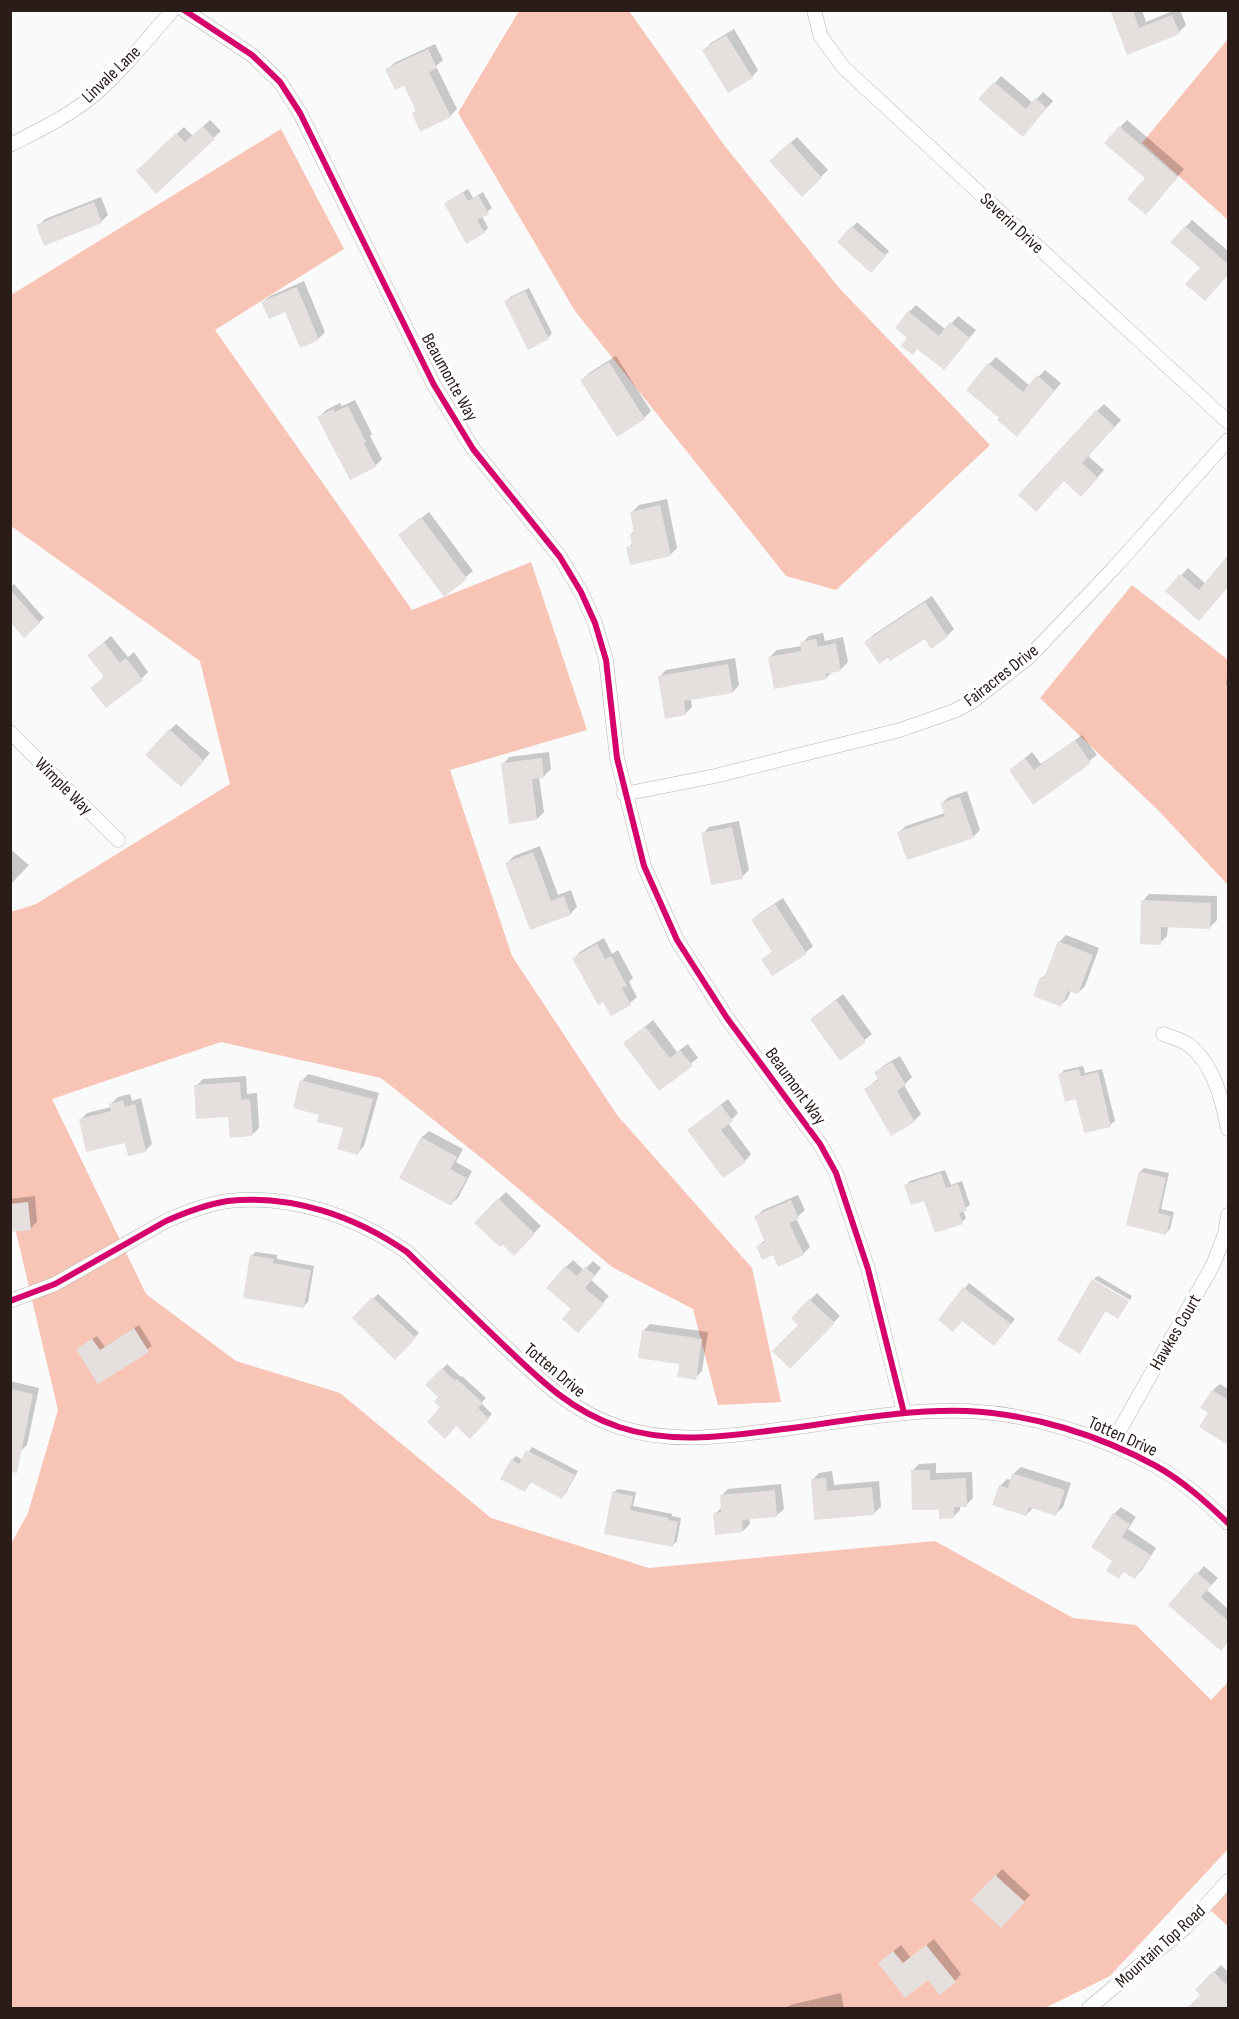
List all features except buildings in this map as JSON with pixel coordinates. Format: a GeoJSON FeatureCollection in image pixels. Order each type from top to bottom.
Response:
{"type":"FeatureCollection","features":[{"type":"Feature","properties":{"kind":"street","name":"Linvale Lane"},"geometry":{"type":"LineString","coordinates":[[10,145],[54,122],[93,95],[128,61],[173,10]]}},
{"type":"Feature","properties":{"kind":"street","name":"Beaumonte Way"},"geometry":{"type":"LineString","coordinates":[[184,10],[252,55],[280,82],[300,112],[434,385],[473,448],[560,557],[581,592],[595,623],[606,660],[617,758],[624,794]]}},
{"type":"Feature","properties":{"kind":"street","name":"Severin Drive"},"geometry":{"type":"LineString","coordinates":[[814,10],[821,37],[843,68],[1228,422]]}},
{"type":"Feature","properties":{"kind":"street","name":"Fairacres Drive"},"geometry":{"type":"LineString","coordinates":[[624,794],[715,776],[900,730],[954,711],[973,701],[1029,657],[1228,440]]}},
{"type":"Feature","properties":{"kind":"street","name":"Wimple Way"},"geometry":{"type":"LineString","coordinates":[[10,732],[118,840]]}},
{"type":"Feature","properties":{"kind":"street","name":"Beaumont Way"},"geometry":{"type":"LineString","coordinates":[[624,794],[644,866],[677,940],[727,1018],[820,1144],[836,1173],[868,1269],[904,1413]]}},
{"type":"Feature","properties":{"kind":"street"},"geometry":{"type":"LineString","coordinates":[[1163,1034],[1187,1044],[1201,1057],[1216,1081],[1228,1129]]}},
{"type":"Feature","properties":{"kind":"street","name":"Totten Drive"},"geometry":{"type":"LineString","coordinates":[[10,1301],[55,1284],[178,1216],[227,1201],[269,1201],[308,1207],[344,1216],[407,1252],[546,1386],[594,1417],[620,1427],[663,1437],[709,1438],[904,1413],[967,1411],[1012,1416],[1070,1429],[1111,1444],[1157,1467],[1202,1498],[1228,1523]]}},
{"type":"Feature","properties":{"kind":"street","name":"Hawkes Court"},"geometry":{"type":"LineString","coordinates":[[1111,1444],[1213,1265],[1225,1234],[1228,1215]]}},
{"type":"Feature","properties":{"kind":"street","name":"Mountain Top Road"},"geometry":{"type":"LineString","coordinates":[[1089,2008],[1186,1927],[1228,1881]]}},
{"type":"Feature","properties":{"kind":"shaded area"},"geometry":{"type":"Polygon","coordinates":[[[519,11],[629,11],[724,145],[841,290],[990,445],[836,590],[786,576],[575,311],[458,113],[519,11]]]}},
{"type":"Feature","properties":{"kind":"shaded area"},"geometry":{"type":"Polygon","coordinates":[[[1228,39],[1228,220],[1142,143],[1228,39]]]}},
{"type":"Feature","properties":{"kind":"shaded area"},"geometry":{"type":"Polygon","coordinates":[[[281,129],[344,249],[215,330],[412,610],[531,562],[587,730],[450,770],[512,956],[617,1115],[752,1268],[781,1402],[718,1405],[693,1309],[612,1267],[489,1164],[381,1078],[221,1042],[52,1099],[146,1294],[236,1361],[340,1393],[491,1518],[649,1568],[935,1541],[1073,1618],[1136,1625],[1211,1700],[1228,1682],[1228,1849],[1110,1976],[1045,2008],[11,2008],[11,1544],[28,1513],[58,1410],[11,1211],[11,912],[36,904],[230,784],[200,661],[11,526],[11,295],[281,129]]]}},
{"type":"Feature","properties":{"kind":"shaded area"},"geometry":{"type":"Polygon","coordinates":[[[1132,585],[1228,660],[1228,885],[1158,810],[1040,698],[1132,585]]]}},
{"type":"Feature","properties":{"kind":"shaded area"},"geometry":{"type":"Polygon","coordinates":[[[1228,1891],[1228,1926],[1210,1910],[1228,1891]]]}},
{"type":"Feature","properties":{"kind":"cycle path"},"geometry":{"type":"LineString","coordinates":[[184,10],[252,55],[280,82],[300,113],[434,385],[473,449],[560,557],[581,592],[595,623],[606,660],[617,758],[644,866],[677,940],[727,1018],[820,1144],[836,1173],[868,1269],[904,1413]]}},
{"type":"Feature","properties":{"kind":"cycle path"},"geometry":{"type":"LineString","coordinates":[[10,1301],[55,1284],[166,1221],[197,1209],[228,1201],[252,1200],[299,1205],[344,1218],[387,1239],[407,1252],[551,1388],[583,1411],[619,1427],[640,1433],[683,1438],[749,1433],[923,1412],[967,1411],[1016,1416],[1088,1436],[1156,1466],[1176,1478],[1228,1523]]}}]}
